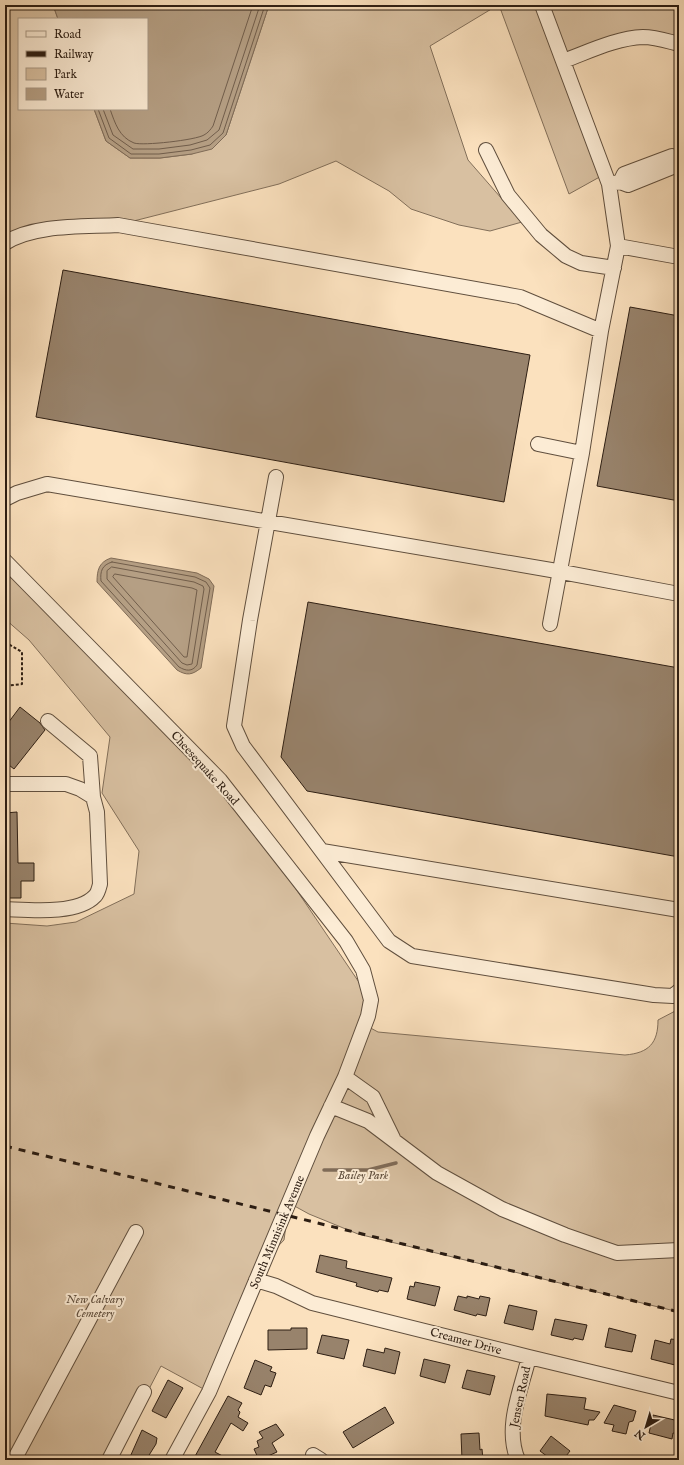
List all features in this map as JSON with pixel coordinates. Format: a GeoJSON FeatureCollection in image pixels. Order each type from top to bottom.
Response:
{"type":"FeatureCollection","features":[{"type":"Feature","properties":{"kind":"street"},"geometry":{"type":"LineString","coordinates":[[542,5],[614,183],[618,246],[601,331],[582,453],[550,624]]}},
{"type":"Feature","properties":{"kind":"street"},"geometry":{"type":"LineString","coordinates":[[563,60],[619,41],[642,37],[663,39],[679,44]]}},
{"type":"Feature","properties":{"kind":"street"},"geometry":{"type":"LineString","coordinates":[[486,150],[508,194],[541,235],[566,256],[581,263],[614,268]]}},
{"type":"Feature","properties":{"kind":"street"},"geometry":{"type":"LineString","coordinates":[[614,183],[624,174],[672,156],[679,160]]}},
{"type":"Feature","properties":{"kind":"street"},"geometry":{"type":"LineString","coordinates":[[5,243],[13,238],[51,229],[118,226],[520,297],[601,331]]}},
{"type":"Feature","properties":{"kind":"street"},"geometry":{"type":"LineString","coordinates":[[618,246],[679,257]]}},
{"type":"Feature","properties":{"kind":"street"},"geometry":{"type":"LineString","coordinates":[[538,444],[582,453]]}},
{"type":"Feature","properties":{"kind":"street"},"geometry":{"type":"LineString","coordinates":[[276,478],[250,620],[234,726],[243,746],[389,941],[412,956],[654,995],[673,996],[679,991]]}},
{"type":"Feature","properties":{"kind":"street"},"geometry":{"type":"LineString","coordinates":[[5,499],[17,493],[47,484],[269,521],[679,594]]}},
{"type":"Feature","properties":{"kind":"street","name":"Cheesequake Road"},"geometry":{"type":"LineString","coordinates":[[5,561],[220,780],[346,941],[363,970],[371,1000]]}},
{"type":"Feature","properties":{"kind":"street"},"geometry":{"type":"LineString","coordinates":[[5,909],[44,911],[82,905],[96,895],[100,884],[97,812],[93,797],[90,756],[86,751],[48,721]]}},
{"type":"Feature","properties":{"kind":"street"},"geometry":{"type":"LineString","coordinates":[[5,784],[66,784],[80,789],[93,797]]}},
{"type":"Feature","properties":{"kind":"street"},"geometry":{"type":"LineString","coordinates":[[322,851],[679,910]]}},
{"type":"Feature","properties":{"kind":"street","name":"South Minnisink Avenue"},"geometry":{"type":"LineString","coordinates":[[172,1460],[209,1392],[331,1106],[345,1077],[368,1016],[371,1000]]}},
{"type":"Feature","properties":{"kind":"street"},"geometry":{"type":"LineString","coordinates":[[345,1077],[373,1097],[393,1139]]}},
{"type":"Feature","properties":{"kind":"street"},"geometry":{"type":"LineString","coordinates":[[331,1106],[368,1121],[436,1173],[502,1209],[565,1235],[616,1252],[679,1250]]}},
{"type":"Feature","properties":{"kind":"street"},"geometry":{"type":"LineString","coordinates":[[14,1460],[136,1232]]}},
{"type":"Feature","properties":{"kind":"street","name":"Creamer Drive"},"geometry":{"type":"LineString","coordinates":[[256,1280],[276,1286],[312,1303],[679,1393]]}},
{"type":"Feature","properties":{"kind":"street","name":"Jensen Road"},"geometry":{"type":"LineString","coordinates":[[518,1460],[513,1447],[512,1426],[528,1357]]}},
{"type":"Feature","properties":{"kind":"street"},"geometry":{"type":"LineString","coordinates":[[108,1460],[144,1392]]}},
{"type":"Feature","properties":{"kind":"path"},"geometry":{"type":"LineString","coordinates":[[5,642],[22,652],[22,684],[5,686]]}},
{"type":"Feature","properties":{"kind":"green space"},"geometry":{"type":"Polygon","coordinates":[[[5,5],[53,5],[58,18],[18,18],[18,110],[94,110],[106,141],[130,158],[160,158],[192,154],[226,135],[269,5],[498,5],[430,46],[468,160],[522,222],[490,231],[459,225],[411,209],[389,191],[336,161],[279,184],[118,225],[41,231],[5,243],[5,5]]]}},
{"type":"Feature","properties":{"kind":"green space"},"geometry":{"type":"Polygon","coordinates":[[[499,5],[679,5],[679,47],[642,37],[563,61],[605,174],[569,194],[499,5]]]}},
{"type":"Feature","properties":{"kind":"green space"},"geometry":{"type":"Polygon","coordinates":[[[5,561],[225,793],[281,867],[371,1000],[365,1025],[378,1032],[625,1055],[640,1052],[646,1049],[654,1041],[658,1028],[658,1020],[679,1009],[679,1312],[358,1234],[309,1214],[289,1203],[284,1240],[265,1260],[209,1392],[161,1366],[112,1460],[5,1460],[5,923],[47,926],[76,922],[134,894],[139,851],[102,793],[110,737],[29,640],[5,619],[5,561]]]}},
{"type":"Feature","properties":{"kind":"water"},"geometry":{"type":"Polygon","coordinates":[[[53,5],[269,5],[226,135],[212,149],[192,154],[160,158],[130,158],[106,141],[94,110],[148,110],[148,18],[58,18],[53,5]]]}},
{"type":"Feature","properties":{"kind":"water"},"geometry":{"type":"Polygon","coordinates":[[[111,558],[197,573],[209,579],[214,586],[201,668],[189,674],[177,670],[97,582],[101,564],[111,558]]]}},
{"type":"Feature","properties":{"kind":"building"},"geometry":{"type":"Polygon","coordinates":[[[63,270],[530,355],[504,502],[36,417],[63,270]]]}},
{"type":"Feature","properties":{"kind":"building"},"geometry":{"type":"Polygon","coordinates":[[[630,307],[679,316],[679,501],[597,486],[630,307]]]}},
{"type":"Feature","properties":{"kind":"building"},"geometry":{"type":"Polygon","coordinates":[[[308,602],[679,668],[679,857],[307,791],[281,757],[308,602]]]}},
{"type":"Feature","properties":{"kind":"building"},"geometry":{"type":"Polygon","coordinates":[[[20,707],[40,723],[45,730],[14,769],[5,762],[5,727],[20,707]]]}},
{"type":"Feature","properties":{"kind":"building"},"geometry":{"type":"Polygon","coordinates":[[[17,812],[18,863],[34,863],[34,881],[21,881],[21,898],[5,898],[5,813],[17,812]]]}},
{"type":"Feature","properties":{"kind":"building"},"geometry":{"type":"Polygon","coordinates":[[[320,1255],[347,1261],[346,1268],[392,1278],[388,1292],[379,1290],[378,1292],[356,1286],[357,1283],[316,1272],[320,1255]]]}},
{"type":"Feature","properties":{"kind":"building"},"geometry":{"type":"Polygon","coordinates":[[[415,1282],[440,1287],[435,1306],[407,1299],[410,1286],[414,1287],[415,1282]]]}},
{"type":"Feature","properties":{"kind":"building"},"geometry":{"type":"Polygon","coordinates":[[[458,1296],[467,1298],[467,1296],[479,1299],[480,1296],[490,1298],[486,1316],[477,1314],[476,1316],[454,1310],[458,1296]]]}},
{"type":"Feature","properties":{"kind":"building"},"geometry":{"type":"Polygon","coordinates":[[[509,1305],[537,1311],[533,1330],[504,1323],[509,1305]]]}},
{"type":"Feature","properties":{"kind":"building"},"geometry":{"type":"Polygon","coordinates":[[[555,1319],[587,1325],[583,1340],[574,1338],[573,1340],[551,1335],[555,1319]]]}},
{"type":"Feature","properties":{"kind":"building"},"geometry":{"type":"Polygon","coordinates":[[[291,1328],[307,1328],[307,1349],[268,1350],[268,1330],[291,1330],[291,1328]]]}},
{"type":"Feature","properties":{"kind":"building"},"geometry":{"type":"Polygon","coordinates":[[[609,1328],[636,1335],[632,1352],[605,1347],[609,1328]]]}},
{"type":"Feature","properties":{"kind":"building"},"geometry":{"type":"Polygon","coordinates":[[[322,1335],[349,1340],[344,1359],[317,1353],[322,1335]]]}},
{"type":"Feature","properties":{"kind":"building"},"geometry":{"type":"Polygon","coordinates":[[[671,1339],[679,1340],[679,1366],[651,1359],[655,1340],[670,1344],[671,1339]]]}},
{"type":"Feature","properties":{"kind":"building"},"geometry":{"type":"Polygon","coordinates":[[[385,1348],[400,1352],[395,1374],[363,1366],[367,1349],[384,1353],[385,1348]]]}},
{"type":"Feature","properties":{"kind":"building"},"geometry":{"type":"Polygon","coordinates":[[[424,1359],[450,1365],[445,1383],[420,1376],[424,1359]]]}},
{"type":"Feature","properties":{"kind":"building"},"geometry":{"type":"Polygon","coordinates":[[[255,1360],[272,1367],[270,1371],[276,1373],[271,1387],[265,1385],[261,1395],[244,1388],[255,1360]]]}},
{"type":"Feature","properties":{"kind":"building"},"geometry":{"type":"Polygon","coordinates":[[[467,1370],[495,1376],[490,1395],[462,1388],[467,1370]]]}},
{"type":"Feature","properties":{"kind":"building"},"geometry":{"type":"Polygon","coordinates":[[[168,1380],[183,1388],[166,1418],[152,1411],[168,1380]]]}},
{"type":"Feature","properties":{"kind":"building"},"geometry":{"type":"Polygon","coordinates":[[[547,1394],[586,1398],[584,1409],[600,1412],[594,1420],[589,1420],[588,1425],[545,1416],[547,1394]]]}},
{"type":"Feature","properties":{"kind":"building"},"geometry":{"type":"Polygon","coordinates":[[[228,1396],[242,1403],[238,1410],[240,1412],[238,1417],[248,1423],[243,1431],[231,1423],[215,1452],[230,1460],[193,1460],[228,1396]]]}},
{"type":"Feature","properties":{"kind":"building"},"geometry":{"type":"Polygon","coordinates":[[[614,1405],[636,1411],[633,1421],[629,1422],[626,1434],[612,1431],[614,1425],[604,1423],[614,1405]]]}},
{"type":"Feature","properties":{"kind":"building"},"geometry":{"type":"Polygon","coordinates":[[[385,1407],[394,1423],[353,1448],[343,1432],[385,1407]]]}},
{"type":"Feature","properties":{"kind":"building"},"geometry":{"type":"Polygon","coordinates":[[[653,1415],[679,1421],[679,1434],[673,1433],[672,1439],[649,1433],[653,1415]]]}},
{"type":"Feature","properties":{"kind":"building"},"geometry":{"type":"Polygon","coordinates":[[[276,1424],[284,1435],[272,1443],[277,1452],[259,1460],[254,1449],[259,1447],[257,1441],[263,1438],[259,1432],[276,1424]]]}},
{"type":"Feature","properties":{"kind":"building"},"geometry":{"type":"Polygon","coordinates":[[[142,1430],[157,1438],[156,1444],[146,1460],[135,1460],[130,1457],[142,1430]]]}},
{"type":"Feature","properties":{"kind":"building"},"geometry":{"type":"Polygon","coordinates":[[[479,1433],[480,1450],[482,1449],[483,1460],[462,1460],[461,1434],[479,1433]]]}},
{"type":"Feature","properties":{"kind":"building"},"geometry":{"type":"Polygon","coordinates":[[[551,1436],[570,1451],[563,1460],[552,1460],[540,1451],[551,1436]]]}},
{"type":"Feature","properties":{"kind":"waterway"},"geometry":{"type":"LineString","coordinates":[[324,1170],[368,1170],[396,1163]]}},
{"type":"Feature","properties":{"kind":"railway"},"geometry":{"type":"LineString","coordinates":[[5,1146],[679,1312]]}},
{"type":"Feature","properties":{"kind":"park label","name":"Bailey Park"},"geometry":{"type":"Point","coordinates":[363,1175]}},
{"type":"Feature","properties":{"kind":"park label","name":"New Calvary Cemetery"},"geometry":{"type":"Point","coordinates":[95,1306]}}]}
